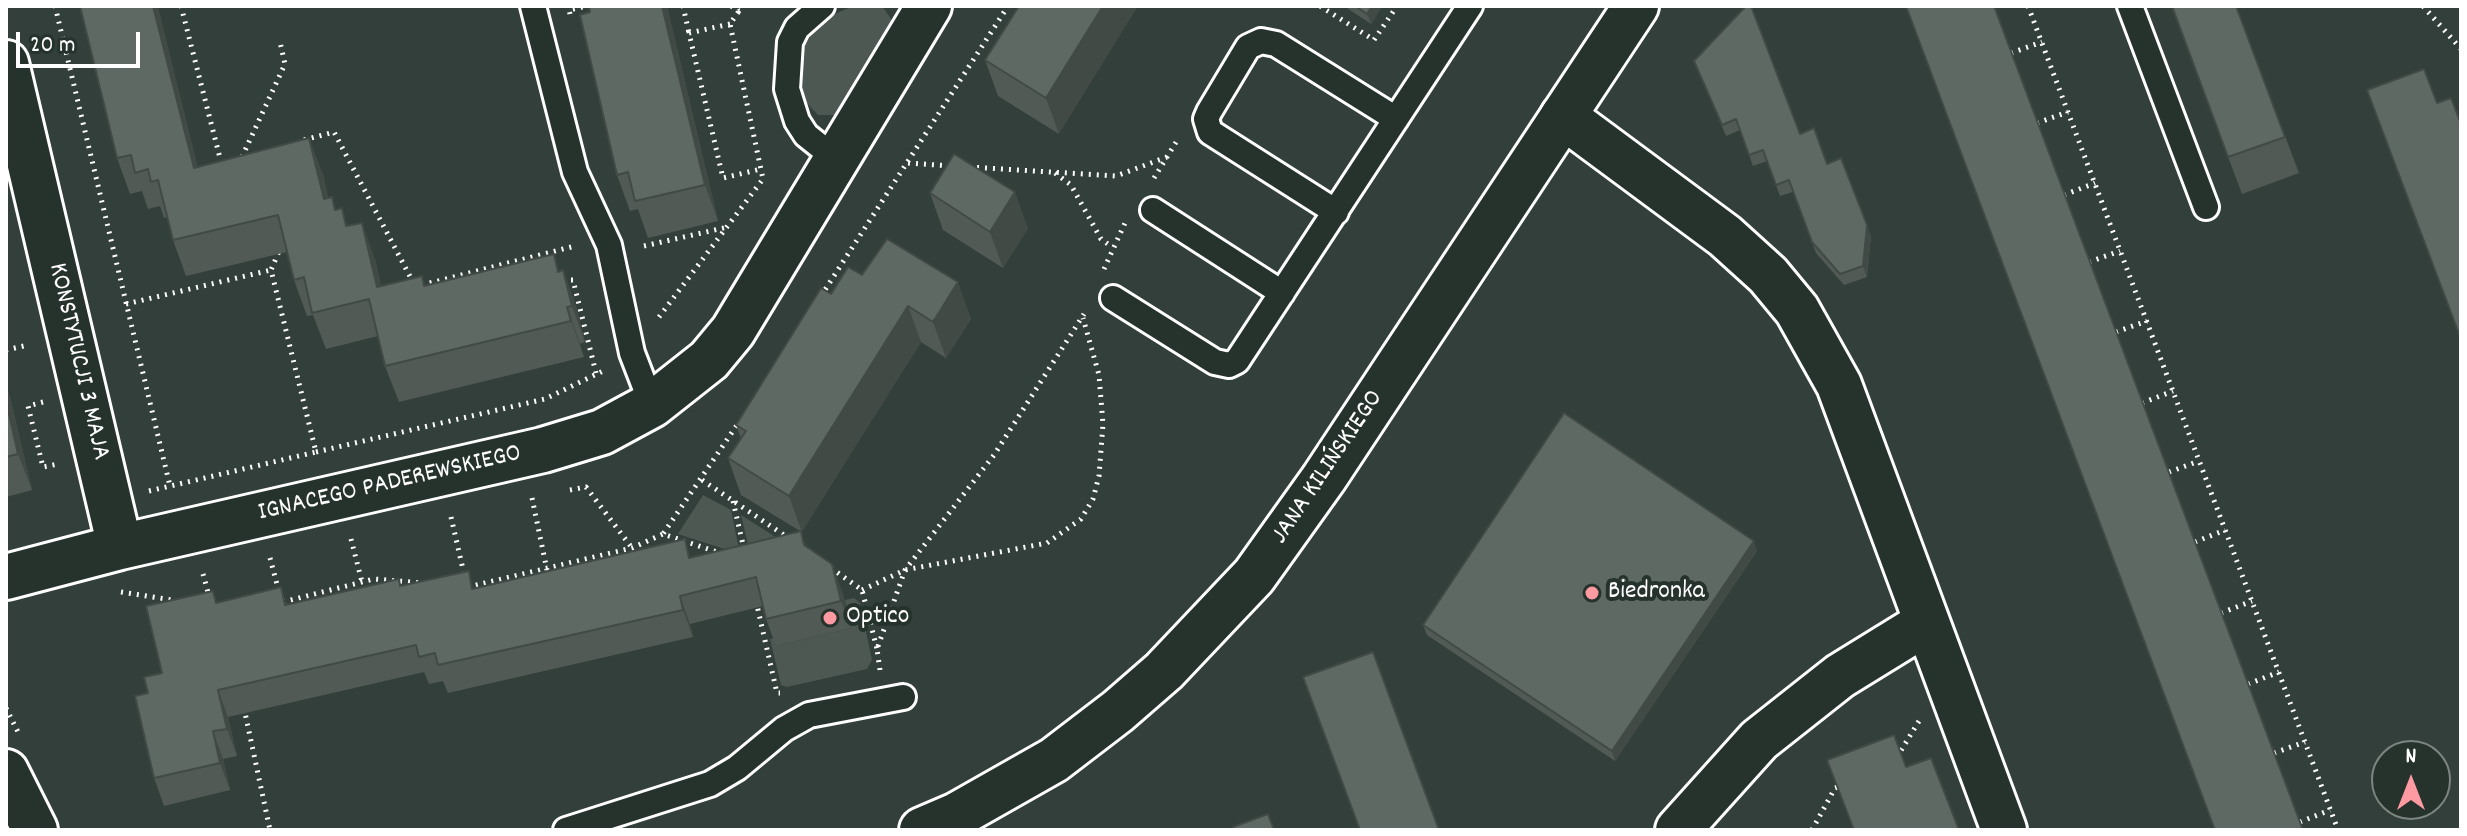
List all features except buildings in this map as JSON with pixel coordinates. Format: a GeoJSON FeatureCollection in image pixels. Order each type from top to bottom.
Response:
{"type":"FeatureCollection","features":[{"type":"Feature","properties":{"kind":"street","name":"JANA KILIŃSKIEGO"},"geometry":{"type":"LineString","coordinates":[[922,830],[957,815],[1054,760],[1108,719],[1164,671],[1254,576],[1324,478],[1636,6]]}},
{"type":"Feature","properties":{"kind":"street","name":"IGNACEGO PADEREWSKIEGO"},"geometry":{"type":"LineString","coordinates":[[120,547],[543,450],[602,432],[652,405],[700,368],[733,331],[924,8]]}},
{"type":"Feature","properties":{"kind":"street","name":"KONSTYTUCJI 3 MAJA"},"geometry":{"type":"LineString","coordinates":[[6,63],[120,547]]}},
{"type":"Feature","properties":{"kind":"street"},"geometry":{"type":"LineString","coordinates":[[1563,116],[1725,236],[1768,275],[1797,310],[1839,385],[2004,830]]}},
{"type":"Feature","properties":{"kind":"street"},"geometry":{"type":"LineString","coordinates":[[6,577],[120,547]]}},
{"type":"Feature","properties":{"kind":"street"},"geometry":{"type":"LineString","coordinates":[[1678,830],[1759,740],[1840,676],[1926,623]]}},
{"type":"Feature","properties":{"kind":"street"},"geometry":{"type":"LineString","coordinates":[[6,772],[35,830]]}},
{"type":"Feature","properties":{"kind":"lane"},"geometry":{"type":"LineString","coordinates":[[533,6],[575,172],[609,245],[632,353],[652,405]]}},
{"type":"Feature","properties":{"kind":"lane"},"geometry":{"type":"LineString","coordinates":[[822,6],[797,28],[790,42],[787,89],[797,121],[806,135],[836,159]]}},
{"type":"Feature","properties":{"kind":"lane"},"geometry":{"type":"LineString","coordinates":[[1106,289],[1215,362],[1229,365],[1242,356],[1470,6]]}},
{"type":"Feature","properties":{"kind":"lane"},"geometry":{"type":"LineString","coordinates":[[2130,6],[2206,207]]}},
{"type":"Feature","properties":{"kind":"lane"},"geometry":{"type":"LineString","coordinates":[[1336,212],[1210,132],[1206,119],[1209,112],[1248,47],[1261,41],[1276,44],[1396,119]]}},
{"type":"Feature","properties":{"kind":"lane"},"geometry":{"type":"LineString","coordinates":[[1142,212],[1282,293]]}},
{"type":"Feature","properties":{"kind":"lane"},"geometry":{"type":"LineString","coordinates":[[566,830],[710,784],[737,768],[784,729],[809,715],[903,697]]}},
{"type":"Feature","properties":{"kind":"path"},"geometry":{"type":"LineString","coordinates":[[55,6],[170,486]]}},
{"type":"Feature","properties":{"kind":"path"},"geometry":{"type":"LineString","coordinates":[[181,6],[220,163],[252,154]]}},
{"type":"Feature","properties":{"kind":"path"},"geometry":{"type":"LineString","coordinates":[[683,6],[723,178],[761,169]]}},
{"type":"Feature","properties":{"kind":"path"},"geometry":{"type":"LineString","coordinates":[[689,33],[730,24],[741,9],[731,6]]}},
{"type":"Feature","properties":{"kind":"path"},"geometry":{"type":"LineString","coordinates":[[814,308],[1008,6]]}},
{"type":"Feature","properties":{"kind":"path"},"geometry":{"type":"LineString","coordinates":[[1320,6],[1374,40],[1397,6]]}},
{"type":"Feature","properties":{"kind":"path"},"geometry":{"type":"LineString","coordinates":[[2028,6],[2338,830]]}},
{"type":"Feature","properties":{"kind":"path"},"geometry":{"type":"LineString","coordinates":[[2423,6],[2461,49]]}},
{"type":"Feature","properties":{"kind":"path"},"geometry":{"type":"LineString","coordinates":[[632,353],[763,179],[730,24]]}},
{"type":"Feature","properties":{"kind":"path"},"geometry":{"type":"LineString","coordinates":[[242,157],[285,64],[280,42]]}},
{"type":"Feature","properties":{"kind":"path"},"geometry":{"type":"LineString","coordinates":[[2011,53],[2042,42]]}},
{"type":"Feature","properties":{"kind":"path"},"geometry":{"type":"LineString","coordinates":[[2037,123],[2068,112]]}},
{"type":"Feature","properties":{"kind":"path"},"geometry":{"type":"LineString","coordinates":[[288,144],[334,132],[415,287],[513,259],[579,245]]}},
{"type":"Feature","properties":{"kind":"path"},"geometry":{"type":"LineString","coordinates":[[1152,180],[1182,132]]}},
{"type":"Feature","properties":{"kind":"path"},"geometry":{"type":"LineString","coordinates":[[908,163],[1116,176],[1167,157]]}},
{"type":"Feature","properties":{"kind":"path"},"geometry":{"type":"LineString","coordinates":[[1054,172],[1071,185],[1101,239],[1112,247]]}},
{"type":"Feature","properties":{"kind":"path"},"geometry":{"type":"LineString","coordinates":[[2064,195],[2095,183]]}},
{"type":"Feature","properties":{"kind":"path"},"geometry":{"type":"LineString","coordinates":[[1106,289],[1112,247],[1142,212]]}},
{"type":"Feature","properties":{"kind":"path"},"geometry":{"type":"LineString","coordinates":[[628,249],[728,227]]}},
{"type":"Feature","properties":{"kind":"path"},"geometry":{"type":"LineString","coordinates":[[281,238],[279,254],[271,270],[316,452]]}},
{"type":"Feature","properties":{"kind":"path"},"geometry":{"type":"LineString","coordinates":[[2089,262],[2120,251]]}},
{"type":"Feature","properties":{"kind":"path"},"geometry":{"type":"LineString","coordinates":[[513,259],[515,269]]}},
{"type":"Feature","properties":{"kind":"path"},"geometry":{"type":"LineString","coordinates":[[126,304],[271,270]]}},
{"type":"Feature","properties":{"kind":"path"},"geometry":{"type":"LineString","coordinates":[[109,500],[545,399],[598,373],[573,280],[559,280]]}},
{"type":"Feature","properties":{"kind":"path"},"geometry":{"type":"LineString","coordinates":[[877,649],[905,570],[994,455],[1087,309]]}},
{"type":"Feature","properties":{"kind":"path"},"geometry":{"type":"LineString","coordinates":[[862,590],[905,570],[1024,550],[1047,543],[1081,519],[1093,499],[1099,476],[1103,424],[1099,375],[1083,318]]}},
{"type":"Feature","properties":{"kind":"path"},"geometry":{"type":"LineString","coordinates":[[2116,332],[2147,321]]}},
{"type":"Feature","properties":{"kind":"path"},"geometry":{"type":"LineString","coordinates":[[6,350],[42,342]]}},
{"type":"Feature","properties":{"kind":"path"},"geometry":{"type":"LineString","coordinates":[[2142,403],[2173,391]]}},
{"type":"Feature","properties":{"kind":"path"},"geometry":{"type":"LineString","coordinates":[[30,413],[33,440],[41,459]]}},
{"type":"Feature","properties":{"kind":"path"},"geometry":{"type":"LineString","coordinates":[[451,517],[467,587],[632,548],[663,534],[745,414]]}},
{"type":"Feature","properties":{"kind":"path"},"geometry":{"type":"LineString","coordinates":[[2169,472],[2199,461]]}},
{"type":"Feature","properties":{"kind":"path"},"geometry":{"type":"LineString","coordinates":[[702,480],[797,544]]}},
{"type":"Feature","properties":{"kind":"path"},"geometry":{"type":"LineString","coordinates":[[559,492],[586,487],[632,548]]}},
{"type":"Feature","properties":{"kind":"path"},"geometry":{"type":"LineString","coordinates":[[518,501],[545,495]]}},
{"type":"Feature","properties":{"kind":"path"},"geometry":{"type":"LineString","coordinates":[[532,498],[547,570]]}},
{"type":"Feature","properties":{"kind":"path"},"geometry":{"type":"LineString","coordinates":[[733,499],[747,562]]}},
{"type":"Feature","properties":{"kind":"path"},"geometry":{"type":"LineString","coordinates":[[437,520],[465,513]]}},
{"type":"Feature","properties":{"kind":"path"},"geometry":{"type":"LineString","coordinates":[[2195,542],[2225,530]]}},
{"type":"Feature","properties":{"kind":"path"},"geometry":{"type":"LineString","coordinates":[[663,534],[733,557]]}},
{"type":"Feature","properties":{"kind":"path"},"geometry":{"type":"LineString","coordinates":[[338,542],[366,536]]}},
{"type":"Feature","properties":{"kind":"path"},"geometry":{"type":"LineString","coordinates":[[351,539],[362,582]]}},
{"type":"Feature","properties":{"kind":"path"},"geometry":{"type":"LineString","coordinates":[[257,561],[284,555]]}},
{"type":"Feature","properties":{"kind":"path"},"geometry":{"type":"LineString","coordinates":[[270,558],[281,602]]}},
{"type":"Feature","properties":{"kind":"path"},"geometry":{"type":"LineString","coordinates":[[823,562],[862,590],[881,669],[866,673]]}},
{"type":"Feature","properties":{"kind":"path"},"geometry":{"type":"LineString","coordinates":[[190,577],[217,571]]}},
{"type":"Feature","properties":{"kind":"path"},"geometry":{"type":"LineString","coordinates":[[203,574],[211,605]]}},
{"type":"Feature","properties":{"kind":"path"},"geometry":{"type":"LineString","coordinates":[[270,605],[374,579],[436,585]]}},
{"type":"Feature","properties":{"kind":"path"},"geometry":{"type":"LineString","coordinates":[[120,592],[148,586]]}},
{"type":"Feature","properties":{"kind":"path"},"geometry":{"type":"LineString","coordinates":[[109,591],[181,601]]}},
{"type":"Feature","properties":{"kind":"path"},"geometry":{"type":"LineString","coordinates":[[754,591],[777,693],[792,690]]}},
{"type":"Feature","properties":{"kind":"path"},"geometry":{"type":"LineString","coordinates":[[2221,613],[2252,601]]}},
{"type":"Feature","properties":{"kind":"path"},"geometry":{"type":"LineString","coordinates":[[2248,684],[2279,672]]}},
{"type":"Feature","properties":{"kind":"path"},"geometry":{"type":"LineString","coordinates":[[241,696],[270,830]]}},
{"type":"Feature","properties":{"kind":"path"},"geometry":{"type":"LineString","coordinates":[[1891,768],[1922,716]]}},
{"type":"Feature","properties":{"kind":"path"},"geometry":{"type":"LineString","coordinates":[[2274,753],[2305,742]]}},
{"type":"Feature","properties":{"kind":"path"},"geometry":{"type":"LineString","coordinates":[[1812,830],[1835,788],[1849,783]]}},
{"type":"Feature","properties":{"kind":"path"},"geometry":{"type":"LineString","coordinates":[[2300,822],[2330,810]]}},
{"type":"Feature","properties":{"kind":"path"},"geometry":{"type":"LineString","coordinates":[[1818,820],[1821,830]]}},
{"type":"Feature","properties":{"kind":"shaded area"},"geometry":{"type":"Polygon","coordinates":[[[853,6],[882,6],[893,22],[894,30],[840,115],[818,115],[803,99],[798,75],[801,51],[821,20],[853,6]]]}},
{"type":"Feature","properties":{"kind":"shaded area"},"geometry":{"type":"Polygon","coordinates":[[[703,495],[731,510],[740,554],[678,534],[703,495]]]}},
{"type":"Feature","properties":{"kind":"shaded area"},"geometry":{"type":"Polygon","coordinates":[[[741,515],[807,557],[754,570],[741,515]]]}},
{"type":"Feature","properties":{"kind":"shaded area"},"geometry":{"type":"Polygon","coordinates":[[[854,598],[860,603],[872,660],[867,669],[787,687],[781,685],[770,639],[774,638],[776,646],[851,628],[845,600],[854,598]]]}},
{"type":"Feature","properties":{"kind":"place","name":"Biedronka"},"geometry":{"type":"Point","coordinates":[1592,593]}},
{"type":"Feature","properties":{"kind":"place","name":"Optico"},"geometry":{"type":"Point","coordinates":[830,618]}}]}
